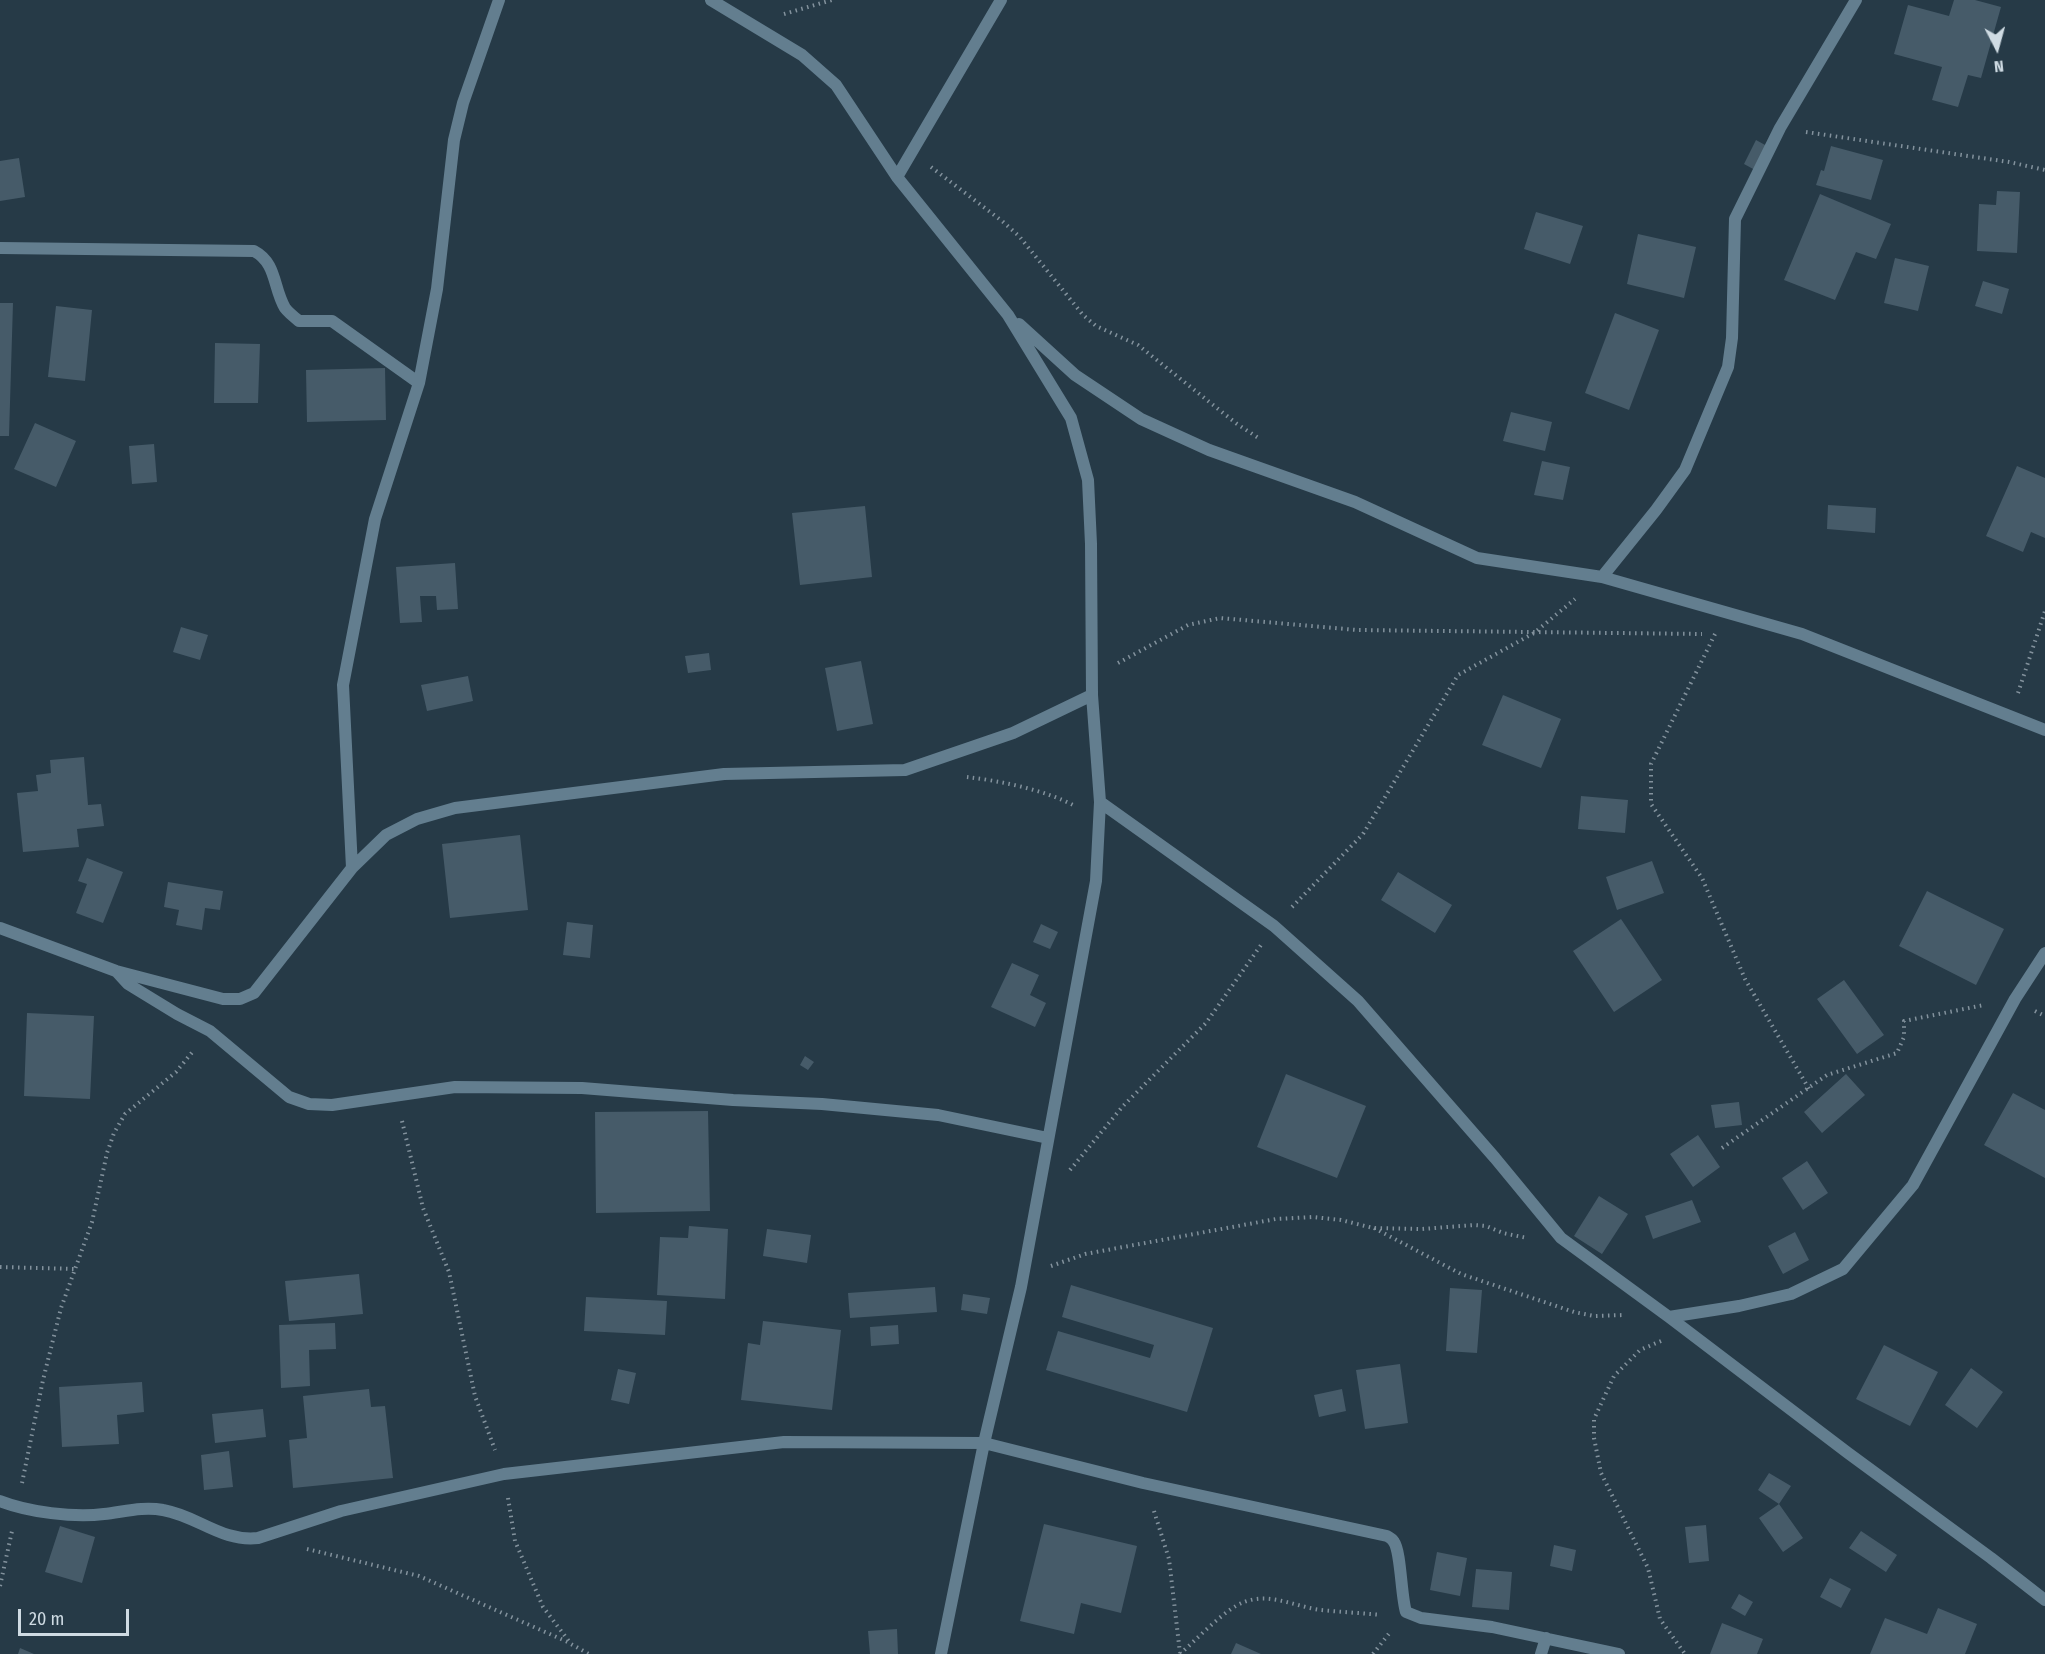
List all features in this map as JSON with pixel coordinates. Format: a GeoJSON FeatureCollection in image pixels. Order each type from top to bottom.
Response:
{"type":"FeatureCollection","features":[{"type":"Feature","properties":{"kind":"street"},"geometry":{"type":"LineString","coordinates":[[352,868],[343,685],[375,519],[419,383],[437,289],[454,140],[463,103],[499,0]]}},
{"type":"Feature","properties":{"kind":"street"},"geometry":{"type":"LineString","coordinates":[[711,0],[802,55],[836,85],[897,177],[1008,315],[1071,418],[1088,480],[1091,544],[1092,695],[1100,802],[1096,881],[1021,1287],[984,1443],[941,1654]]}},
{"type":"Feature","properties":{"kind":"street"},"geometry":{"type":"LineString","coordinates":[[897,177],[1001,0]]}},
{"type":"Feature","properties":{"kind":"street"},"geometry":{"type":"LineString","coordinates":[[1602,578],[1685,470],[1728,367],[1732,338],[1735,219],[1780,128],[1856,0]]}},
{"type":"Feature","properties":{"kind":"street"},"geometry":{"type":"LineString","coordinates":[[0,248],[254,251],[264,256],[285,308],[299,321],[332,321],[419,383]]}},
{"type":"Feature","properties":{"kind":"street"},"geometry":{"type":"LineString","coordinates":[[1008,315],[1075,375],[1141,419],[1209,450],[1355,502],[1477,558],[1602,578],[1802,634],[2045,730]]}},
{"type":"Feature","properties":{"kind":"street"},"geometry":{"type":"LineString","coordinates":[[0,928],[116,971],[223,999],[240,999],[254,993],[352,868],[386,835],[417,819],[455,808],[724,774],[905,770],[1013,734],[1092,695]]}},
{"type":"Feature","properties":{"kind":"street"},"geometry":{"type":"LineString","coordinates":[[1100,802],[1274,927],[1358,1001],[1561,1238],[2045,1600]]}},
{"type":"Feature","properties":{"kind":"street"},"geometry":{"type":"LineString","coordinates":[[1669,1317],[1739,1306],[1791,1294],[1843,1269],[1913,1185],[2015,999],[2045,953]]}},
{"type":"Feature","properties":{"kind":"street"},"geometry":{"type":"LineString","coordinates":[[116,971],[128,984],[210,1031],[289,1097],[309,1104],[332,1105],[455,1087],[582,1088],[733,1100],[822,1104],[938,1115],[1048,1138]]}},
{"type":"Feature","properties":{"kind":"street"},"geometry":{"type":"LineString","coordinates":[[0,1501],[17,1508],[53,1513],[101,1515],[138,1509],[161,1509],[183,1514],[234,1538],[247,1539],[258,1538],[341,1511],[504,1474],[784,1442],[984,1443],[1143,1483],[1387,1536],[1394,1541],[1397,1550],[1402,1599],[1406,1612],[1421,1618],[1492,1627],[1619,1654]]}},
{"type":"Feature","properties":{"kind":"street"},"geometry":{"type":"LineString","coordinates":[[1541,1654],[1546,1638]]}},
{"type":"Feature","properties":{"kind":"path"},"geometry":{"type":"LineString","coordinates":[[751,24],[832,0]]}},
{"type":"Feature","properties":{"kind":"path"},"geometry":{"type":"LineString","coordinates":[[1780,128],[2009,162],[2045,170]]}},
{"type":"Feature","properties":{"kind":"path"},"geometry":{"type":"LineString","coordinates":[[912,152],[1019,236],[1083,315],[1096,326],[1138,345],[1237,424],[1267,443]]}},
{"type":"Feature","properties":{"kind":"path"},"geometry":{"type":"LineString","coordinates":[[1064,1177],[1123,1107],[1206,1023],[1274,927],[1363,834],[1458,675],[1534,633],[1602,578]]}},
{"type":"Feature","properties":{"kind":"path"},"geometry":{"type":"LineString","coordinates":[[2010,716],[2045,611]]}},
{"type":"Feature","properties":{"kind":"path"},"geometry":{"type":"LineString","coordinates":[[1092,678],[1188,625],[1220,618],[1357,630],[1716,634],[1652,764],[1651,804],[1702,878],[1745,979],[1809,1089]]}},
{"type":"Feature","properties":{"kind":"path"},"geometry":{"type":"LineString","coordinates":[[964,777],[987,780],[1066,801],[1099,820]]}},
{"type":"Feature","properties":{"kind":"path"},"geometry":{"type":"LineString","coordinates":[[1722,1148],[1827,1075],[1897,1053],[1904,1037],[1904,1021],[2015,999]]}},
{"type":"Feature","properties":{"kind":"path"},"geometry":{"type":"LineString","coordinates":[[0,1586],[43,1380],[62,1308],[92,1222],[107,1153],[114,1133],[125,1114],[177,1072],[210,1031]]}},
{"type":"Feature","properties":{"kind":"path"},"geometry":{"type":"LineString","coordinates":[[395,1094],[423,1208],[449,1272],[475,1396],[504,1474],[515,1541],[543,1607],[571,1644]]}},
{"type":"Feature","properties":{"kind":"path"},"geometry":{"type":"LineString","coordinates":[[1021,1287],[1054,1264],[1085,1254],[1276,1219],[1313,1217],[1341,1220],[1373,1228],[1422,1229],[1473,1225],[1486,1226],[1503,1233],[1527,1238],[1561,1238]]}},
{"type":"Feature","properties":{"kind":"path"},"geometry":{"type":"LineString","coordinates":[[1373,1228],[1461,1274],[1574,1312],[1594,1316],[1616,1316],[1658,1310]]}},
{"type":"Feature","properties":{"kind":"path"},"geometry":{"type":"LineString","coordinates":[[0,1267],[76,1269]]}},
{"type":"Feature","properties":{"kind":"path"},"geometry":{"type":"LineString","coordinates":[[1685,1654],[1660,1619],[1648,1568],[1601,1473],[1594,1438],[1594,1419],[1614,1376],[1640,1350],[1686,1330]]}},
{"type":"Feature","properties":{"kind":"path"},"geometry":{"type":"LineString","coordinates":[[1143,1483],[1169,1558],[1180,1654]]}},
{"type":"Feature","properties":{"kind":"path"},"geometry":{"type":"LineString","coordinates":[[304,1549],[419,1576],[589,1654]]}},
{"type":"Feature","properties":{"kind":"path"},"geometry":{"type":"LineString","coordinates":[[1180,1654],[1234,1607],[1246,1601],[1260,1599],[1281,1601],[1318,1610],[1392,1616]]}},
{"type":"Feature","properties":{"kind":"building"},"geometry":{"type":"Polygon","coordinates":[[[1954,0],[1975,0],[2001,7],[1981,78],[1968,75],[1958,107],[1932,100],[1942,67],[1894,54],[1908,5],[1949,16],[1954,0]]]}},
{"type":"Feature","properties":{"kind":"building"},"geometry":{"type":"Polygon","coordinates":[[[1756,140],[1767,146],[1755,170],[1744,164],[1756,140]]]}},
{"type":"Feature","properties":{"kind":"building"},"geometry":{"type":"Polygon","coordinates":[[[1831,146],[1883,160],[1871,200],[1816,185],[1821,170],[1824,171],[1831,146]]]}},
{"type":"Feature","properties":{"kind":"building"},"geometry":{"type":"Polygon","coordinates":[[[19,158],[25,197],[0,201],[0,161],[19,158]]]}},
{"type":"Feature","properties":{"kind":"building"},"geometry":{"type":"Polygon","coordinates":[[[1997,191],[2020,192],[2017,253],[1977,251],[1979,204],[1996,205],[1997,191]]]}},
{"type":"Feature","properties":{"kind":"building"},"geometry":{"type":"Polygon","coordinates":[[[1820,194],[1891,224],[1876,259],[1856,252],[1835,300],[1784,280],[1820,194]]]}},
{"type":"Feature","properties":{"kind":"building"},"geometry":{"type":"Polygon","coordinates":[[[1536,212],[1583,226],[1570,264],[1524,249],[1536,212]]]}},
{"type":"Feature","properties":{"kind":"building"},"geometry":{"type":"Polygon","coordinates":[[[1638,234],[1696,247],[1684,298],[1627,284],[1638,234]]]}},
{"type":"Feature","properties":{"kind":"building"},"geometry":{"type":"Polygon","coordinates":[[[1895,258],[1929,266],[1918,311],[1884,303],[1895,258]]]}},
{"type":"Feature","properties":{"kind":"building"},"geometry":{"type":"Polygon","coordinates":[[[1983,281],[2009,289],[2002,314],[1975,306],[1983,281]]]}},
{"type":"Feature","properties":{"kind":"building"},"geometry":{"type":"Polygon","coordinates":[[[0,303],[13,303],[9,436],[0,436],[0,303]]]}},
{"type":"Feature","properties":{"kind":"building"},"geometry":{"type":"Polygon","coordinates":[[[56,306],[92,310],[85,381],[48,377],[56,306]]]}},
{"type":"Feature","properties":{"kind":"building"},"geometry":{"type":"Polygon","coordinates":[[[1615,313],[1659,330],[1629,410],[1585,393],[1615,313]]]}},
{"type":"Feature","properties":{"kind":"building"},"geometry":{"type":"Polygon","coordinates":[[[215,343],[260,344],[258,403],[214,403],[215,343]]]}},
{"type":"Feature","properties":{"kind":"building"},"geometry":{"type":"Polygon","coordinates":[[[385,368],[386,420],[307,422],[306,370],[385,368]]]}},
{"type":"Feature","properties":{"kind":"building"},"geometry":{"type":"Polygon","coordinates":[[[1511,412],[1552,422],[1545,451],[1503,441],[1511,412]]]}},
{"type":"Feature","properties":{"kind":"building"},"geometry":{"type":"Polygon","coordinates":[[[35,423],[76,441],[56,487],[14,469],[35,423]]]}},
{"type":"Feature","properties":{"kind":"building"},"geometry":{"type":"Polygon","coordinates":[[[154,444],[157,482],[132,484],[129,446],[154,444]]]}},
{"type":"Feature","properties":{"kind":"building"},"geometry":{"type":"Polygon","coordinates":[[[1542,461],[1570,467],[1563,500],[1534,495],[1542,461]]]}},
{"type":"Feature","properties":{"kind":"building"},"geometry":{"type":"Polygon","coordinates":[[[2017,466],[2045,478],[2045,538],[2031,532],[2023,552],[1986,536],[2017,466]]]}},
{"type":"Feature","properties":{"kind":"building"},"geometry":{"type":"Polygon","coordinates":[[[1828,505],[1876,508],[1875,533],[1827,529],[1828,505]]]}},
{"type":"Feature","properties":{"kind":"building"},"geometry":{"type":"Polygon","coordinates":[[[865,506],[872,577],[800,585],[792,513],[865,506]]]}},
{"type":"Feature","properties":{"kind":"building"},"geometry":{"type":"Polygon","coordinates":[[[455,563],[458,609],[437,610],[436,596],[420,596],[422,622],[400,623],[396,567],[455,563]]]}},
{"type":"Feature","properties":{"kind":"building"},"geometry":{"type":"Polygon","coordinates":[[[181,627],[208,635],[200,660],[173,652],[181,627]]]}},
{"type":"Feature","properties":{"kind":"building"},"geometry":{"type":"Polygon","coordinates":[[[709,653],[711,670],[688,673],[685,656],[709,653]]]}},
{"type":"Feature","properties":{"kind":"building"},"geometry":{"type":"Polygon","coordinates":[[[861,661],[873,724],[837,731],[825,668],[861,661]]]}},
{"type":"Feature","properties":{"kind":"building"},"geometry":{"type":"Polygon","coordinates":[[[468,676],[473,701],[427,711],[421,685],[468,676]]]}},
{"type":"Feature","properties":{"kind":"building"},"geometry":{"type":"Polygon","coordinates":[[[1503,695],[1561,719],[1541,768],[1482,745],[1503,695]]]}},
{"type":"Feature","properties":{"kind":"building"},"geometry":{"type":"Polygon","coordinates":[[[84,757],[88,805],[101,804],[104,826],[77,829],[79,847],[23,852],[17,793],[38,791],[36,775],[51,773],[50,760],[84,757]]]}},
{"type":"Feature","properties":{"kind":"building"},"geometry":{"type":"Polygon","coordinates":[[[1581,796],[1628,800],[1625,833],[1578,829],[1581,796]]]}},
{"type":"Feature","properties":{"kind":"building"},"geometry":{"type":"Polygon","coordinates":[[[520,835],[528,910],[450,918],[442,844],[520,835]]]}},
{"type":"Feature","properties":{"kind":"building"},"geometry":{"type":"Polygon","coordinates":[[[87,858],[123,872],[103,923],[76,913],[87,884],[78,881],[87,858]]]}},
{"type":"Feature","properties":{"kind":"building"},"geometry":{"type":"Polygon","coordinates":[[[1652,861],[1664,893],[1617,910],[1606,877],[1652,861]]]}},
{"type":"Feature","properties":{"kind":"building"},"geometry":{"type":"Polygon","coordinates":[[[1398,872],[1452,905],[1435,933],[1381,900],[1398,872]]]}},
{"type":"Feature","properties":{"kind":"building"},"geometry":{"type":"Polygon","coordinates":[[[168,882],[223,891],[220,910],[205,908],[202,930],[176,925],[179,910],[164,907],[168,882]]]}},
{"type":"Feature","properties":{"kind":"building"},"geometry":{"type":"Polygon","coordinates":[[[1927,891],[2004,929],[1976,985],[1899,946],[1927,891]]]}},
{"type":"Feature","properties":{"kind":"building"},"geometry":{"type":"Polygon","coordinates":[[[1621,919],[1662,980],[1614,1012],[1573,951],[1621,919]]]}},
{"type":"Feature","properties":{"kind":"building"},"geometry":{"type":"Polygon","coordinates":[[[567,922],[593,925],[590,958],[563,955],[567,922]]]}},
{"type":"Feature","properties":{"kind":"building"},"geometry":{"type":"Polygon","coordinates":[[[1041,924],[1058,932],[1050,949],[1033,942],[1041,924]]]}},
{"type":"Feature","properties":{"kind":"building"},"geometry":{"type":"Polygon","coordinates":[[[1012,963],[1039,975],[1030,995],[1046,1003],[1035,1027],[991,1007],[1012,963]]]}},
{"type":"Feature","properties":{"kind":"building"},"geometry":{"type":"Polygon","coordinates":[[[1844,980],[1884,1035],[1857,1054],[1817,999],[1844,980]]]}},
{"type":"Feature","properties":{"kind":"building"},"geometry":{"type":"Polygon","coordinates":[[[27,1013],[94,1016],[90,1099],[24,1096],[27,1013]]]}},
{"type":"Feature","properties":{"kind":"building"},"geometry":{"type":"Polygon","coordinates":[[[805,1056],[814,1062],[808,1070],[800,1065],[805,1056]]]}},
{"type":"Feature","properties":{"kind":"building"},"geometry":{"type":"Polygon","coordinates":[[[1286,1074],[1366,1106],[1337,1178],[1257,1147],[1286,1074]]]}},
{"type":"Feature","properties":{"kind":"building"},"geometry":{"type":"Polygon","coordinates":[[[1846,1074],[1865,1095],[1822,1133],[1804,1112],[1846,1074]]]}},
{"type":"Feature","properties":{"kind":"building"},"geometry":{"type":"Polygon","coordinates":[[[2013,1093],[2045,1110],[2045,1178],[1984,1145],[2013,1093]]]}},
{"type":"Feature","properties":{"kind":"building"},"geometry":{"type":"Polygon","coordinates":[[[1739,1102],[1742,1125],[1715,1128],[1711,1105],[1739,1102]]]}},
{"type":"Feature","properties":{"kind":"building"},"geometry":{"type":"Polygon","coordinates":[[[708,1111],[710,1211],[596,1213],[595,1112],[708,1111]]]}},
{"type":"Feature","properties":{"kind":"building"},"geometry":{"type":"Polygon","coordinates":[[[1698,1135],[1720,1167],[1693,1187],[1670,1154],[1698,1135]]]}},
{"type":"Feature","properties":{"kind":"building"},"geometry":{"type":"Polygon","coordinates":[[[1807,1161],[1828,1193],[1803,1210],[1782,1178],[1807,1161]]]}},
{"type":"Feature","properties":{"kind":"building"},"geometry":{"type":"Polygon","coordinates":[[[1599,1196],[1628,1214],[1602,1254],[1574,1236],[1599,1196]]]}},
{"type":"Feature","properties":{"kind":"building"},"geometry":{"type":"Polygon","coordinates":[[[1692,1200],[1701,1222],[1653,1239],[1645,1216],[1692,1200]]]}},
{"type":"Feature","properties":{"kind":"building"},"geometry":{"type":"Polygon","coordinates":[[[689,1226],[728,1229],[725,1299],[657,1295],[660,1237],[688,1238],[689,1226]]]}},
{"type":"Feature","properties":{"kind":"building"},"geometry":{"type":"Polygon","coordinates":[[[767,1229],[811,1235],[807,1263],[763,1256],[767,1229]]]}},
{"type":"Feature","properties":{"kind":"building"},"geometry":{"type":"Polygon","coordinates":[[[1795,1232],[1809,1260],[1783,1274],[1768,1246],[1795,1232]]]}},
{"type":"Feature","properties":{"kind":"building"},"geometry":{"type":"Polygon","coordinates":[[[359,1274],[363,1314],[289,1321],[285,1281],[359,1274]]]}},
{"type":"Feature","properties":{"kind":"building"},"geometry":{"type":"Polygon","coordinates":[[[1071,1285],[1213,1328],[1187,1412],[1046,1370],[1058,1331],[1150,1358],[1154,1345],[1062,1317],[1071,1285]]]}},
{"type":"Feature","properties":{"kind":"building"},"geometry":{"type":"Polygon","coordinates":[[[935,1287],[937,1312],[850,1318],[848,1293],[935,1287]]]}},
{"type":"Feature","properties":{"kind":"building"},"geometry":{"type":"Polygon","coordinates":[[[1450,1288],[1482,1290],[1477,1353],[1446,1351],[1450,1288]]]}},
{"type":"Feature","properties":{"kind":"building"},"geometry":{"type":"Polygon","coordinates":[[[963,1294],[990,1298],[987,1314],[961,1310],[963,1294]]]}},
{"type":"Feature","properties":{"kind":"building"},"geometry":{"type":"Polygon","coordinates":[[[586,1297],[667,1301],[665,1335],[584,1331],[586,1297]]]}},
{"type":"Feature","properties":{"kind":"building"},"geometry":{"type":"Polygon","coordinates":[[[763,1321],[841,1330],[832,1410],[741,1400],[748,1343],[760,1345],[763,1321]]]}},
{"type":"Feature","properties":{"kind":"building"},"geometry":{"type":"Polygon","coordinates":[[[335,1323],[336,1349],[309,1350],[310,1386],[281,1388],[279,1325],[335,1323]]]}},
{"type":"Feature","properties":{"kind":"building"},"geometry":{"type":"Polygon","coordinates":[[[898,1325],[899,1344],[871,1346],[870,1327],[898,1325]]]}},
{"type":"Feature","properties":{"kind":"building"},"geometry":{"type":"Polygon","coordinates":[[[1884,1345],[1938,1372],[1910,1426],[1856,1399],[1884,1345]]]}},
{"type":"Feature","properties":{"kind":"building"},"geometry":{"type":"Polygon","coordinates":[[[1400,1364],[1408,1423],[1365,1429],[1356,1370],[1400,1364]]]}},
{"type":"Feature","properties":{"kind":"building"},"geometry":{"type":"Polygon","coordinates":[[[1971,1368],[2003,1392],[1977,1428],[1945,1405],[1971,1368]]]}},
{"type":"Feature","properties":{"kind":"building"},"geometry":{"type":"Polygon","coordinates":[[[618,1369],[636,1373],[629,1404],[611,1400],[618,1369]]]}},
{"type":"Feature","properties":{"kind":"building"},"geometry":{"type":"Polygon","coordinates":[[[142,1382],[144,1412],[117,1415],[119,1444],[62,1447],[59,1387],[142,1382]]]}},
{"type":"Feature","properties":{"kind":"building"},"geometry":{"type":"Polygon","coordinates":[[[369,1389],[371,1407],[385,1406],[393,1478],[293,1488],[289,1440],[307,1438],[303,1396],[369,1389]]]}},
{"type":"Feature","properties":{"kind":"building"},"geometry":{"type":"Polygon","coordinates":[[[1342,1389],[1346,1411],[1319,1417],[1314,1395],[1342,1389]]]}},
{"type":"Feature","properties":{"kind":"building"},"geometry":{"type":"Polygon","coordinates":[[[263,1409],[266,1437],[215,1443],[212,1414],[263,1409]]]}},
{"type":"Feature","properties":{"kind":"building"},"geometry":{"type":"Polygon","coordinates":[[[229,1451],[233,1487],[204,1490],[201,1455],[229,1451]]]}},
{"type":"Feature","properties":{"kind":"building"},"geometry":{"type":"Polygon","coordinates":[[[1769,1473],[1791,1486],[1779,1504],[1758,1490],[1769,1473]]]}},
{"type":"Feature","properties":{"kind":"building"},"geometry":{"type":"Polygon","coordinates":[[[1779,1504],[1803,1538],[1783,1552],[1759,1518],[1779,1504]]]}},
{"type":"Feature","properties":{"kind":"building"},"geometry":{"type":"Polygon","coordinates":[[[1044,1524],[1137,1546],[1121,1613],[1081,1603],[1074,1634],[1020,1621],[1044,1524]]]}},
{"type":"Feature","properties":{"kind":"building"},"geometry":{"type":"Polygon","coordinates":[[[1706,1525],[1709,1561],[1689,1563],[1685,1527],[1706,1525]]]}},
{"type":"Feature","properties":{"kind":"building"},"geometry":{"type":"Polygon","coordinates":[[[60,1526],[95,1537],[82,1583],[45,1572],[60,1526]]]}},
{"type":"Feature","properties":{"kind":"building"},"geometry":{"type":"Polygon","coordinates":[[[1861,1531],[1897,1555],[1886,1572],[1849,1548],[1861,1531]]]}},
{"type":"Feature","properties":{"kind":"building"},"geometry":{"type":"Polygon","coordinates":[[[1554,1545],[1576,1550],[1572,1571],[1550,1566],[1554,1545]]]}},
{"type":"Feature","properties":{"kind":"building"},"geometry":{"type":"Polygon","coordinates":[[[1437,1552],[1467,1558],[1460,1596],[1430,1590],[1437,1552]]]}},
{"type":"Feature","properties":{"kind":"building"},"geometry":{"type":"Polygon","coordinates":[[[1476,1569],[1512,1572],[1509,1610],[1472,1607],[1476,1569]]]}},
{"type":"Feature","properties":{"kind":"building"},"geometry":{"type":"Polygon","coordinates":[[[1830,1578],[1851,1589],[1841,1608],[1820,1597],[1830,1578]]]}},
{"type":"Feature","properties":{"kind":"building"},"geometry":{"type":"Polygon","coordinates":[[[1739,1594],[1753,1602],[1745,1616],[1731,1608],[1739,1594]]]}},
{"type":"Feature","properties":{"kind":"building"},"geometry":{"type":"Polygon","coordinates":[[[1938,1608],[1977,1624],[1965,1654],[1870,1654],[1885,1618],[1927,1634],[1938,1608]]]}},
{"type":"Feature","properties":{"kind":"building"},"geometry":{"type":"Polygon","coordinates":[[[1722,1623],[1763,1639],[1757,1654],[1710,1654],[1722,1623]]]}},
{"type":"Feature","properties":{"kind":"building"},"geometry":{"type":"Polygon","coordinates":[[[897,1629],[898,1654],[870,1654],[868,1631],[897,1629]]]}},
{"type":"Feature","properties":{"kind":"building"},"geometry":{"type":"Polygon","coordinates":[[[1236,1643],[1261,1654],[1231,1654],[1236,1643]]]}},
{"type":"Feature","properties":{"kind":"building"},"geometry":{"type":"Polygon","coordinates":[[[20,1648],[34,1654],[18,1654],[20,1648]]]}}]}
